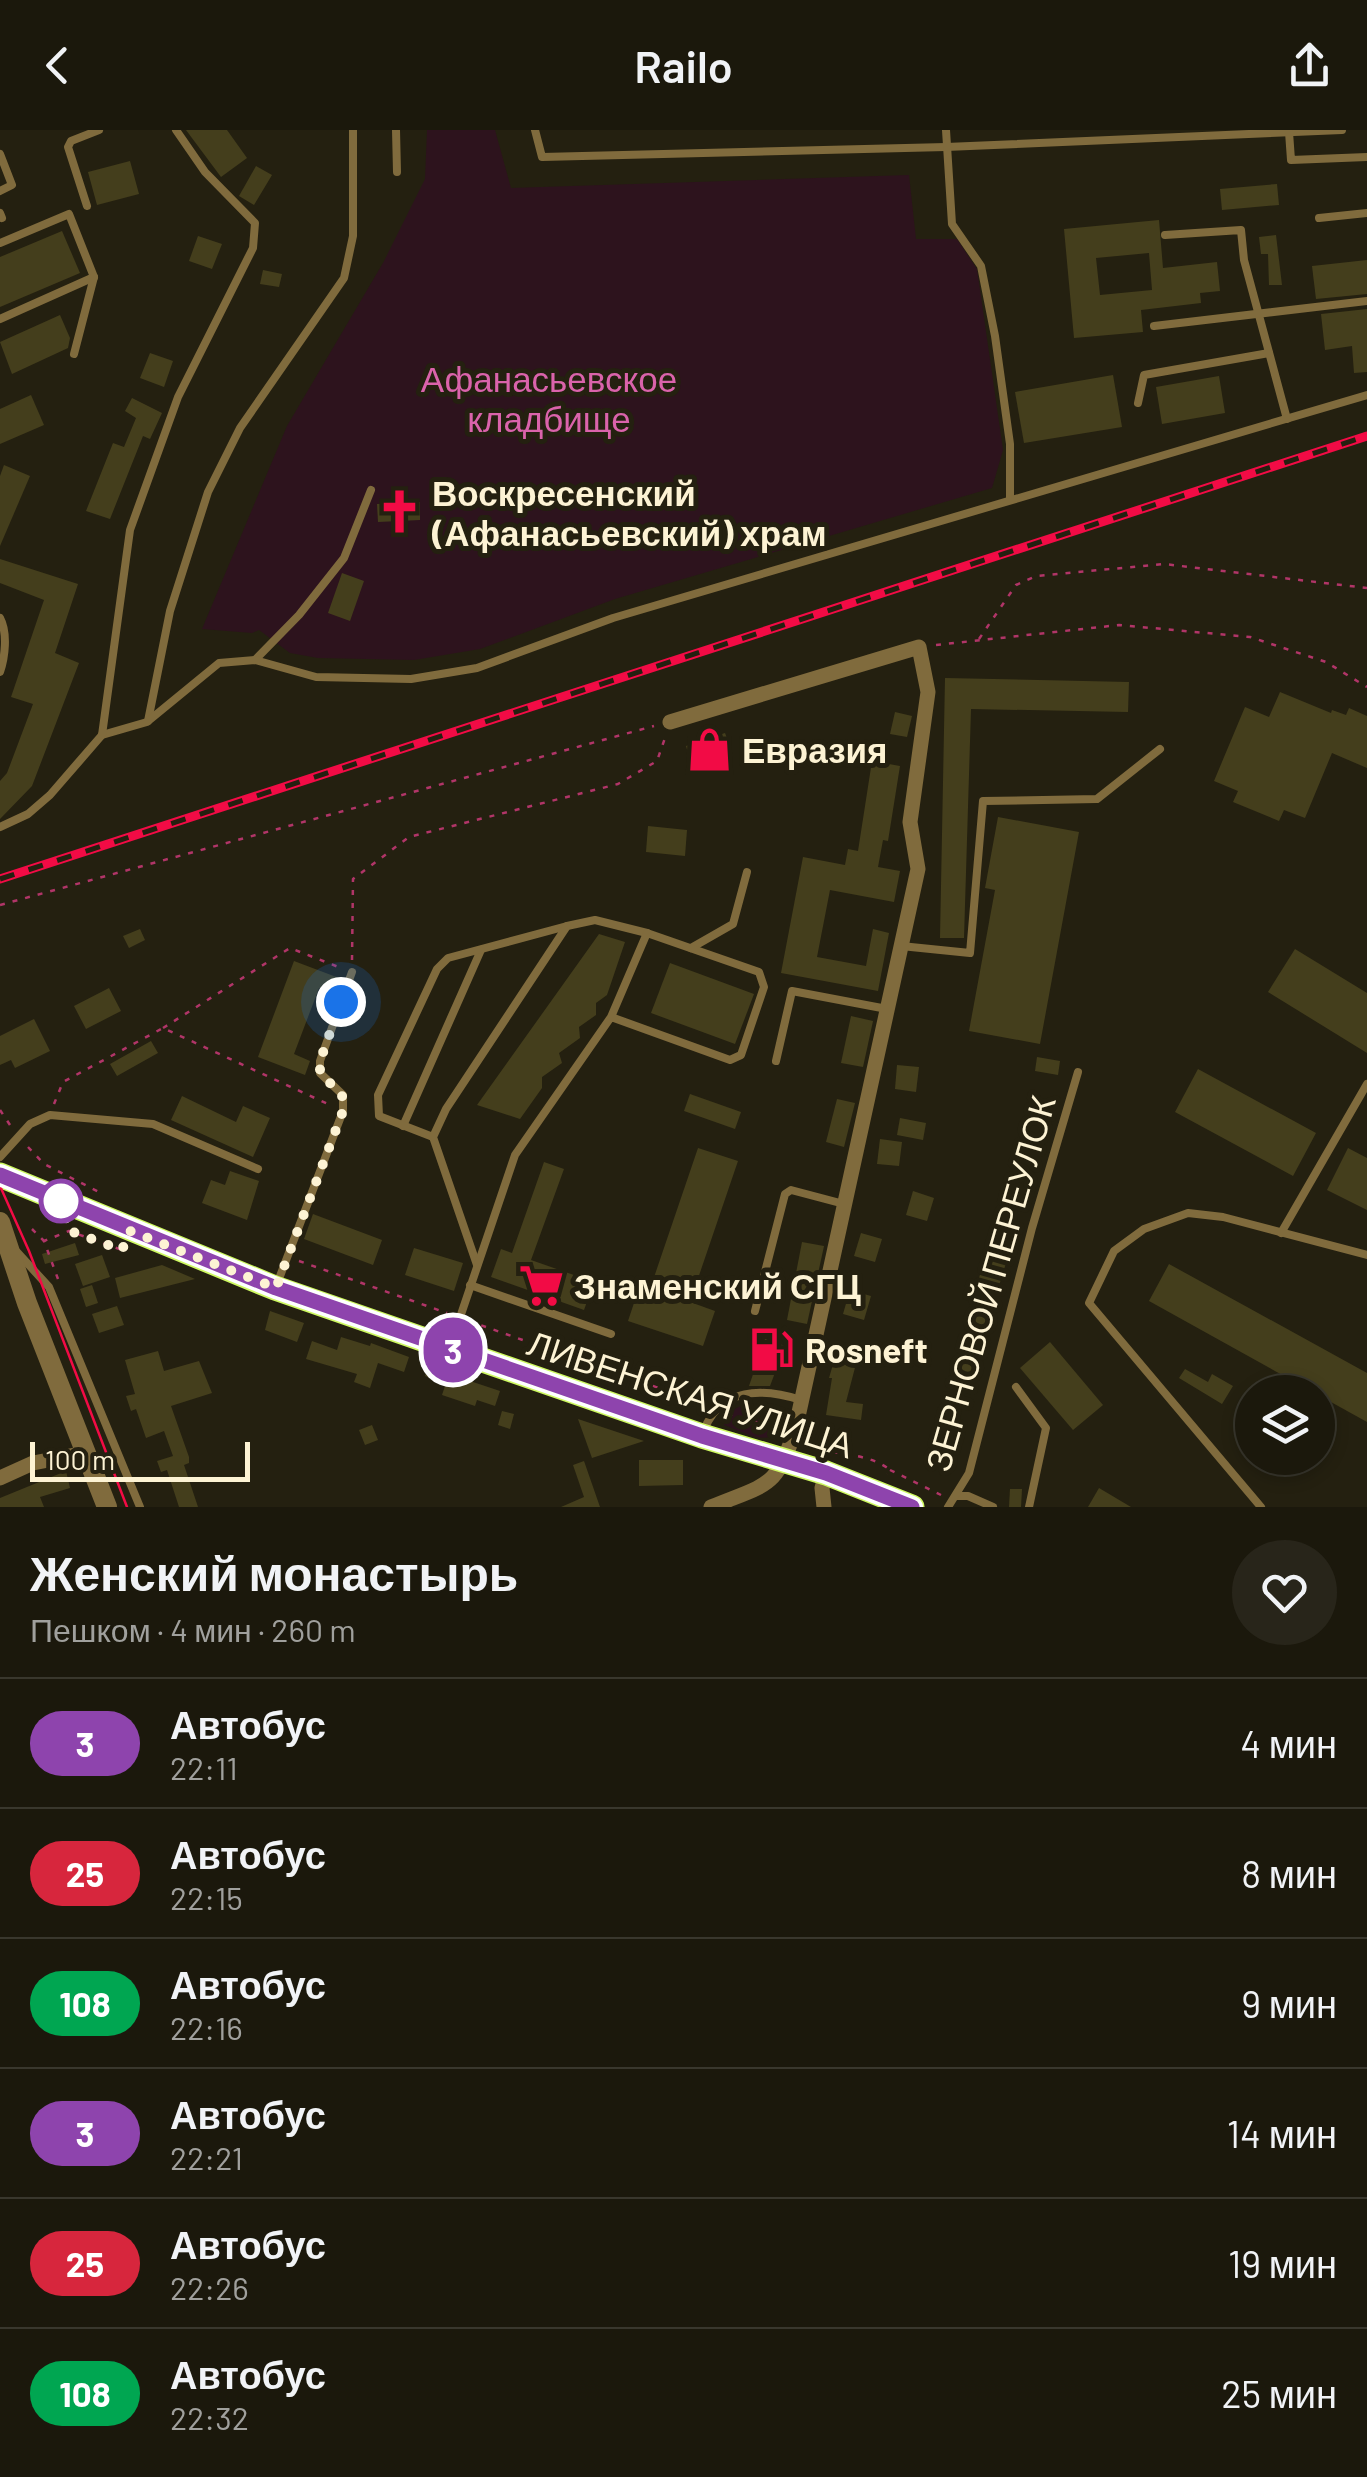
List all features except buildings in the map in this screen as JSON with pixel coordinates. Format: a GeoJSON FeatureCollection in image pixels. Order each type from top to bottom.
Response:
{"type":"FeatureCollection","features":[{"type":"Feature","properties":{"kind":"main road","name":"ЛИВЕНСКАЯ УЛИЦА"},"geometry":{"type":"LineString","coordinates":[[0,1175],[276,1288],[702,1436],[826,1473],[912,1507]]}},
{"type":"Feature","properties":{"kind":"street"},"geometry":{"type":"LineString","coordinates":[[670,722],[919,648],[928,692],[910,822],[918,869],[801,1400],[786,1460],[778,1475],[760,1487],[710,1507]]}},
{"type":"Feature","properties":{"kind":"street"},"geometry":{"type":"LineString","coordinates":[[3,1230],[107,1507]]}},
{"type":"Feature","properties":{"kind":"street"},"geometry":{"type":"LineString","coordinates":[[0,1478],[33,1464],[85,1452]]}},
{"type":"Feature","properties":{"kind":"street"},"geometry":{"type":"LineString","coordinates":[[824,1507],[822,1488],[826,1473]]}},
{"type":"Feature","properties":{"kind":"lane"},"geometry":{"type":"LineString","coordinates":[[87,206],[68,147],[71,141],[99,130]]}},
{"type":"Feature","properties":{"kind":"lane"},"geometry":{"type":"LineString","coordinates":[[102,735],[130,530],[178,397],[253,248],[255,223],[205,172],[176,130]]}},
{"type":"Feature","properties":{"kind":"lane"},"geometry":{"type":"LineString","coordinates":[[148,722],[170,611],[208,492],[240,428],[344,278],[353,236],[353,130]]}},
{"type":"Feature","properties":{"kind":"lane"},"geometry":{"type":"LineString","coordinates":[[396,130],[396,172]]}},
{"type":"Feature","properties":{"kind":"lane"},"geometry":{"type":"LineString","coordinates":[[536,130],[542,156],[946,148],[1342,130]]}},
{"type":"Feature","properties":{"kind":"lane"},"geometry":{"type":"LineString","coordinates":[[946,130],[952,224],[980,266],[995,336],[1010,444],[1010,499]]}},
{"type":"Feature","properties":{"kind":"lane"},"geometry":{"type":"LineString","coordinates":[[1282,132],[1290,160],[1367,157]]}},
{"type":"Feature","properties":{"kind":"lane"},"geometry":{"type":"LineString","coordinates":[[0,154],[12,185],[0,191]]}},
{"type":"Feature","properties":{"kind":"lane"},"geometry":{"type":"LineString","coordinates":[[1318,218],[1367,213]]}},
{"type":"Feature","properties":{"kind":"lane"},"geometry":{"type":"LineString","coordinates":[[0,242],[68,214],[94,277],[74,354]]}},
{"type":"Feature","properties":{"kind":"lane"},"geometry":{"type":"LineString","coordinates":[[1166,235],[1241,230],[1244,260],[1287,419]]}},
{"type":"Feature","properties":{"kind":"lane"},"geometry":{"type":"LineString","coordinates":[[0,319],[94,277]]}},
{"type":"Feature","properties":{"kind":"lane"},"geometry":{"type":"LineString","coordinates":[[1154,326],[1367,301]]}},
{"type":"Feature","properties":{"kind":"lane"},"geometry":{"type":"LineString","coordinates":[[1138,403],[1144,375],[1269,353]]}},
{"type":"Feature","properties":{"kind":"lane"},"geometry":{"type":"LineString","coordinates":[[0,828],[28,814],[50,794],[102,735],[148,722],[219,663],[255,660],[316,677],[411,680],[477,668],[614,618],[1367,396]]}},
{"type":"Feature","properties":{"kind":"lane"},"geometry":{"type":"LineString","coordinates":[[255,660],[299,616],[344,558],[372,490]]}},
{"type":"Feature","properties":{"kind":"lane"},"geometry":{"type":"LineString","coordinates":[[0,618],[4,625],[0,672]]}},
{"type":"Feature","properties":{"kind":"lane"},"geometry":{"type":"LineString","coordinates":[[901,946],[970,953],[983,801],[1097,799],[1160,749]]}},
{"type":"Feature","properties":{"kind":"lane"},"geometry":{"type":"LineString","coordinates":[[691,948],[733,924],[747,872]]}},
{"type":"Feature","properties":{"kind":"lane"},"geometry":{"type":"LineString","coordinates":[[433,1137],[378,1116],[378,1095],[437,968],[448,958],[595,920],[647,933],[759,972],[764,987],[741,1055],[730,1060],[611,1017]]}},
{"type":"Feature","properties":{"kind":"lane"},"geometry":{"type":"LineString","coordinates":[[477,1265],[433,1137],[446,1108],[568,926]]}},
{"type":"Feature","properties":{"kind":"lane"},"geometry":{"type":"LineString","coordinates":[[450,1349],[515,1154],[611,1017],[647,933]]}},
{"type":"Feature","properties":{"kind":"lane"},"geometry":{"type":"LineString","coordinates":[[403,1126],[481,950]]}},
{"type":"Feature","properties":{"kind":"lane"},"geometry":{"type":"LineString","coordinates":[[276,1288],[343,1111],[342,1095],[320,1073],[320,1061],[352,972]]}},
{"type":"Feature","properties":{"kind":"lane"},"geometry":{"type":"LineString","coordinates":[[776,1061],[792,991],[887,1010]]}},
{"type":"Feature","properties":{"kind":"lane","name":"ЗЕРНОВОЙ ПЕРЕУЛОК"},"geometry":{"type":"LineString","coordinates":[[948,1507],[970,1473],[1032,1228],[1078,1072]]}},
{"type":"Feature","properties":{"kind":"lane"},"geometry":{"type":"LineString","coordinates":[[1282,1232],[1367,1084]]}},
{"type":"Feature","properties":{"kind":"lane"},"geometry":{"type":"LineString","coordinates":[[0,1157],[30,1124],[50,1115],[152,1124],[258,1169]]}},
{"type":"Feature","properties":{"kind":"lane"},"geometry":{"type":"LineString","coordinates":[[755,1310],[784,1194],[791,1190],[844,1204]]}},
{"type":"Feature","properties":{"kind":"lane"},"geometry":{"type":"LineString","coordinates":[[1261,1507],[1089,1304],[1114,1251],[1144,1229],[1188,1213],[1223,1217],[1367,1255]]}},
{"type":"Feature","properties":{"kind":"lane"},"geometry":{"type":"LineString","coordinates":[[3,1230],[48,1287],[140,1507]]}},
{"type":"Feature","properties":{"kind":"lane"},"geometry":{"type":"LineString","coordinates":[[470,1285],[611,1334]]}},
{"type":"Feature","properties":{"kind":"lane"},"geometry":{"type":"LineString","coordinates":[[1016,1387],[1046,1428],[1029,1507]]}},
{"type":"Feature","properties":{"kind":"lane"},"geometry":{"type":"LineString","coordinates":[[702,1436],[713,1412],[744,1394],[774,1391],[801,1400]]}},
{"type":"Feature","properties":{"kind":"lane"},"geometry":{"type":"LineString","coordinates":[[956,1496],[968,1496],[993,1507]]}},
{"type":"Feature","properties":{"kind":"path"},"geometry":{"type":"LineString","coordinates":[[978,640],[1016,585],[1036,576],[1164,564],[1367,588]]}},
{"type":"Feature","properties":{"kind":"path"},"geometry":{"type":"LineString","coordinates":[[919,648],[1119,625],[1250,637],[1326,662],[1367,687]]}},
{"type":"Feature","properties":{"kind":"path"},"geometry":{"type":"LineString","coordinates":[[0,905],[670,722]]}},
{"type":"Feature","properties":{"kind":"path"},"geometry":{"type":"LineString","coordinates":[[50,1115],[63,1082],[163,1028],[290,948],[352,972],[353,879],[409,837],[618,784],[657,761],[670,722]]}},
{"type":"Feature","properties":{"kind":"path"},"geometry":{"type":"LineString","coordinates":[[163,1028],[343,1111]]}},
{"type":"Feature","properties":{"kind":"path"},"geometry":{"type":"LineString","coordinates":[[0,1110],[18,1137]]}},
{"type":"Feature","properties":{"kind":"path"},"geometry":{"type":"LineString","coordinates":[[32,1229],[44,1241],[60,1283],[48,1287]]}},
{"type":"Feature","properties":{"kind":"path"},"geometry":{"type":"LineString","coordinates":[[44,1241],[70,1231],[122,1250],[130,1231]]}},
{"type":"Feature","properties":{"kind":"path"},"geometry":{"type":"LineString","coordinates":[[888,1469],[941,1495],[956,1496]]}},
{"type":"Feature","properties":{"kind":"green space","name":"Афанасьевское кладбище"},"geometry":{"type":"Polygon","coordinates":[[[427,130],[495,130],[511,188],[909,175],[916,239],[957,239],[977,269],[1003,450],[992,488],[615,599],[480,649],[414,660],[318,658],[290,653],[259,630],[252,633],[202,629],[287,426],[383,263],[425,179],[427,130]]]}},
{"type":"Feature","properties":{"kind":"green space"},"geometry":{"type":"Polygon","coordinates":[[[744,1405],[782,1409],[786,1426],[764,1438],[724,1425],[730,1412],[744,1405]]]}},
{"type":"Feature","properties":{"kind":"tram line"},"geometry":{"type":"LineString","coordinates":[[0,1186],[29,1251],[127,1507]]}},
{"type":"Feature","properties":{"kind":"railway"},"geometry":{"type":"LineString","coordinates":[[0,879],[1367,436]]}},
{"type":"Feature","properties":{"kind":"bus line","name":"3"},"geometry":{"type":"LineString","coordinates":[[0,1175],[276,1288],[702,1436],[826,1473],[912,1507]]}},
{"type":"Feature","properties":{"kind":"place","name":"Воскресенский (Афанасьевский) храм"},"geometry":{"type":"Point","coordinates":[399,512]}},
{"type":"Feature","properties":{"kind":"place","name":"Евразия"},"geometry":{"type":"Point","coordinates":[709,749]}},
{"type":"Feature","properties":{"kind":"place","name":"Знаменский СГЦ"},"geometry":{"type":"Point","coordinates":[541,1285]}},
{"type":"Feature","properties":{"kind":"place","name":"Rosneft"},"geometry":{"type":"Point","coordinates":[772,1349]}},
{"type":"Feature","properties":{"kind":"route"},"geometry":{"type":"LineString","coordinates":[[61,1201],[70,1231],[122,1250],[130,1231],[276,1288],[343,1111],[342,1095],[320,1073],[320,1061],[341,1002]]}}]}
